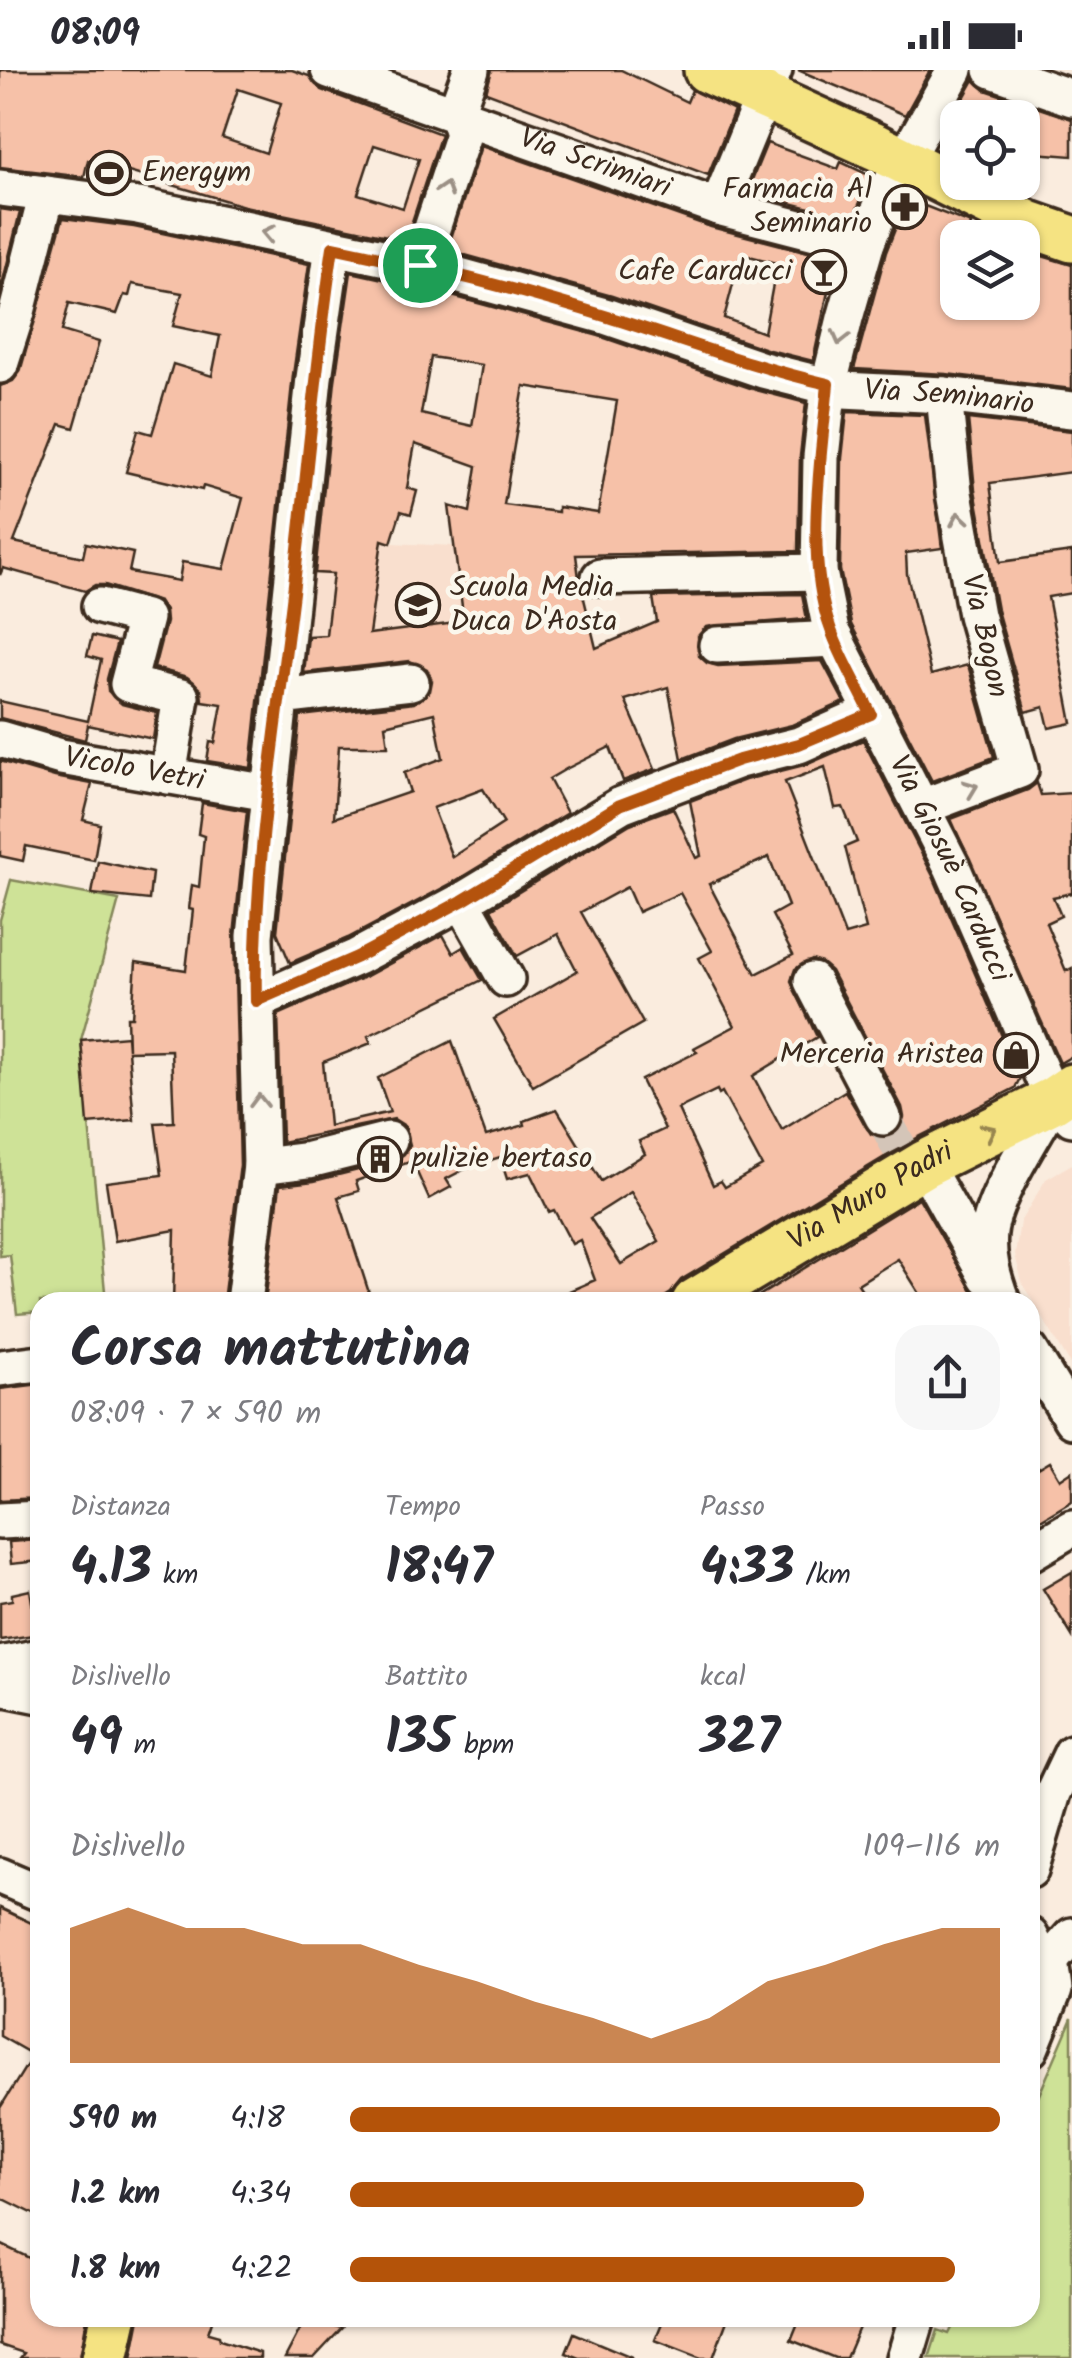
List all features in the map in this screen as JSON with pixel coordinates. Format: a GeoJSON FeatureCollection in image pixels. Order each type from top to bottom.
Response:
{"type":"FeatureCollection","features":[{"type":"Feature","properties":{"kind":"main road"},"geometry":{"type":"LineString","coordinates":[[707,70],[769,83],[904,161],[1012,216],[1072,239]]}},
{"type":"Feature","properties":{"kind":"main road","name":"Via Muro Padri"},"geometry":{"type":"LineString","coordinates":[[710,1292],[912,1162],[1066,1102]]}},
{"type":"Feature","properties":{"kind":"main road"},"geometry":{"type":"LineString","coordinates":[[105,2358],[112,2327]]}},
{"type":"Feature","properties":{"kind":"street","name":"Via Scrimiari"},"geometry":{"type":"LineString","coordinates":[[329,70],[718,207],[866,244]]}},
{"type":"Feature","properties":{"kind":"street"},"geometry":{"type":"LineString","coordinates":[[420,265],[463,134],[456,112],[470,70]]}},
{"type":"Feature","properties":{"kind":"street","name":"Via Giosuè Carducci"},"geometry":{"type":"LineString","coordinates":[[955,70],[887,191],[866,244],[828,384],[818,503],[818,572],[835,639],[1066,1102]]}},
{"type":"Feature","properties":{"kind":"street"},"geometry":{"type":"LineString","coordinates":[[992,70],[1072,98]]}},
{"type":"Feature","properties":{"kind":"street"},"geometry":{"type":"LineString","coordinates":[[718,207],[769,83]]}},
{"type":"Feature","properties":{"kind":"street","name":"Via Seminario"},"geometry":{"type":"LineString","coordinates":[[0,188],[138,206],[420,265],[604,316],[763,370],[844,390],[944,395],[1072,410]]}},
{"type":"Feature","properties":{"kind":"street"},"geometry":{"type":"LineString","coordinates":[[0,365],[47,194]]}},
{"type":"Feature","properties":{"kind":"street"},"geometry":{"type":"LineString","coordinates":[[245,1292],[261,1166],[255,936],[314,378],[333,247]]}},
{"type":"Feature","properties":{"kind":"street","name":"Via Bogon"},"geometry":{"type":"LineString","coordinates":[[922,807],[1020,770],[976,615],[954,493],[944,395]]}},
{"type":"Feature","properties":{"kind":"street"},"geometry":{"type":"LineString","coordinates":[[600,577],[818,572]]}},
{"type":"Feature","properties":{"kind":"street"},"geometry":{"type":"LineString","coordinates":[[100,606],[145,618],[128,684],[181,697],[168,776]]}},
{"type":"Feature","properties":{"kind":"street"},"geometry":{"type":"LineString","coordinates":[[718,645],[835,639]]}},
{"type":"Feature","properties":{"kind":"street"},"geometry":{"type":"LineString","coordinates":[[280,697],[410,682]]}},
{"type":"Feature","properties":{"kind":"street"},"geometry":{"type":"LineString","coordinates":[[256,1001],[357,957],[462,901],[620,805],[739,760],[799,744],[871,714]]}},
{"type":"Feature","properties":{"kind":"street","name":"Vicolo Vetri"},"geometry":{"type":"LineString","coordinates":[[0,740],[62,757],[268,793]]}},
{"type":"Feature","properties":{"kind":"street"},"geometry":{"type":"LineString","coordinates":[[462,901],[506,979]]}},
{"type":"Feature","properties":{"kind":"street"},"geometry":{"type":"LineString","coordinates":[[812,981],[884,1117]]}},
{"type":"Feature","properties":{"kind":"street"},"geometry":{"type":"LineString","coordinates":[[998,1292],[989,1259],[990,1227],[1005,1189],[1066,1102]]}},
{"type":"Feature","properties":{"kind":"street"},"geometry":{"type":"LineString","coordinates":[[261,1166],[309,1160],[390,1140]]}},
{"type":"Feature","properties":{"kind":"street"},"geometry":{"type":"LineString","coordinates":[[912,1162],[995,1292]]}},
{"type":"Feature","properties":{"kind":"street"},"geometry":{"type":"LineString","coordinates":[[0,1368],[30,1364]]}},
{"type":"Feature","properties":{"kind":"street"},"geometry":{"type":"LineString","coordinates":[[1040,1367],[1072,1420]]}},
{"type":"Feature","properties":{"kind":"street"},"geometry":{"type":"LineString","coordinates":[[0,1521],[30,1520]]}},
{"type":"Feature","properties":{"kind":"street"},"geometry":{"type":"LineString","coordinates":[[1040,1548],[1072,1528]]}},
{"type":"Feature","properties":{"kind":"street"},"geometry":{"type":"LineString","coordinates":[[0,1665],[30,1659]]}},
{"type":"Feature","properties":{"kind":"street"},"geometry":{"type":"LineString","coordinates":[[0,1688],[30,1693]]}},
{"type":"Feature","properties":{"kind":"street"},"geometry":{"type":"LineString","coordinates":[[1040,1837],[1053,1793],[1072,1754]]}},
{"type":"Feature","properties":{"kind":"street"},"geometry":{"type":"LineString","coordinates":[[0,1876],[30,1888]]}},
{"type":"Feature","properties":{"kind":"street"},"geometry":{"type":"LineString","coordinates":[[1040,2024],[1054,1990],[1051,1958]]}},
{"type":"Feature","properties":{"kind":"street"},"geometry":{"type":"LineString","coordinates":[[905,2358],[914,2327]]}},
{"type":"Feature","properties":{"kind":"shaded area","name":"Scuola Media Duca D'Aosta"},"geometry":{"type":"Polygon","coordinates":[[[314,525],[391,543],[454,546],[469,656],[391,672],[293,684],[314,525]]]}},
{"type":"Feature","properties":{"kind":"shaded area"},"geometry":{"type":"Polygon","coordinates":[[[1072,1164],[1072,1367],[1040,1313],[1040,1292],[1027,1292],[1023,1285],[1015,1255],[1020,1222],[1046,1179],[1072,1164]]]}},
{"type":"Feature","properties":{"kind":"green space"},"geometry":{"type":"Polygon","coordinates":[[[11,880],[119,900],[81,1040],[105,1292],[30,1292],[30,1313],[17,1314],[10,1255],[0,1256],[0,920],[11,880]]]}},
{"type":"Feature","properties":{"kind":"green space"},"geometry":{"type":"Polygon","coordinates":[[[1072,2018],[1072,2358],[929,2358],[938,2330],[949,2334],[952,2327],[1040,2327],[1040,2093],[1072,2018]]]}},
{"type":"Feature","properties":{"kind":"building"},"geometry":{"type":"Polygon","coordinates":[[[0,70],[292,70],[309,76],[322,90],[441,134],[406,240],[244,206],[88,160],[84,177],[0,167],[0,70]],[[238,89],[222,138],[266,153],[281,103],[238,89]],[[374,145],[358,194],[403,208],[419,159],[374,145]]]}},
{"type":"Feature","properties":{"kind":"building"},"geometry":{"type":"Polygon","coordinates":[[[492,70],[621,70],[687,102],[692,90],[734,111],[708,175],[486,92],[492,70]]]}},
{"type":"Feature","properties":{"kind":"building"},"geometry":{"type":"Polygon","coordinates":[[[798,70],[930,70],[905,115],[798,70]]]}},
{"type":"Feature","properties":{"kind":"building"},"geometry":{"type":"Polygon","coordinates":[[[974,80],[985,90],[1015,100],[963,100],[974,80]]]}},
{"type":"Feature","properties":{"kind":"building"},"geometry":{"type":"Polygon","coordinates":[[[1040,108],[1072,119],[1072,156],[1040,153],[1040,108]]]}},
{"type":"Feature","properties":{"kind":"building"},"geometry":{"type":"Polygon","coordinates":[[[767,143],[838,169],[841,162],[871,176],[853,219],[747,192],[767,143]]]}},
{"type":"Feature","properties":{"kind":"building"},"geometry":{"type":"Polygon","coordinates":[[[481,146],[711,227],[835,259],[813,361],[769,350],[612,296],[447,250],[481,146]],[[741,254],[724,318],[764,333],[777,263],[741,254]]]}},
{"type":"Feature","properties":{"kind":"building"},"geometry":{"type":"Polygon","coordinates":[[[907,199],[961,220],[940,220],[940,320],[1040,320],[1040,255],[1072,265],[1072,389],[946,374],[854,369],[886,252],[907,199]]]}},
{"type":"Feature","properties":{"kind":"building"},"geometry":{"type":"Polygon","coordinates":[[[0,209],[20,212],[0,293],[0,209]]]}},
{"type":"Feature","properties":{"kind":"building"},"geometry":{"type":"Polygon","coordinates":[[[63,218],[134,227],[309,264],[293,375],[251,768],[207,761],[210,742],[215,743],[222,704],[202,701],[201,689],[187,677],[154,668],[166,622],[159,602],[105,585],[85,591],[3,568],[0,575],[0,386],[13,381],[20,372],[63,218]],[[132,284],[117,314],[69,303],[62,331],[99,342],[74,428],[60,424],[14,542],[83,557],[86,543],[133,553],[129,572],[179,581],[182,562],[224,569],[243,498],[203,486],[202,490],[126,472],[138,430],[152,434],[173,364],[212,376],[220,336],[173,326],[182,293],[132,284]]]}},
{"type":"Feature","properties":{"kind":"building"},"geometry":{"type":"Polygon","coordinates":[[[351,272],[599,336],[756,390],[806,403],[800,456],[798,551],[576,555],[596,648],[657,622],[653,597],[802,594],[807,619],[706,627],[698,636],[699,656],[718,666],[822,661],[844,702],[792,725],[734,739],[682,759],[668,687],[625,700],[655,769],[623,781],[610,747],[566,769],[549,779],[567,813],[452,883],[348,938],[290,963],[277,932],[300,716],[414,703],[430,691],[432,681],[427,669],[410,661],[304,673],[308,636],[326,635],[333,574],[315,573],[351,272]],[[431,357],[421,414],[472,426],[482,365],[431,357]],[[524,386],[504,505],[598,513],[617,401],[524,386]],[[415,444],[407,488],[417,491],[411,514],[401,511],[391,543],[382,540],[369,634],[464,622],[449,506],[470,512],[477,466],[415,444]],[[434,713],[385,725],[388,746],[339,746],[334,818],[410,792],[404,773],[443,758],[434,713]],[[483,789],[433,808],[452,857],[504,823],[483,789]]]}},
{"type":"Feature","properties":{"kind":"building"},"geometry":{"type":"Polygon","coordinates":[[[847,412],[925,415],[942,548],[906,553],[907,574],[931,675],[968,665],[994,757],[932,781],[851,624],[840,570],[847,412]]]}},
{"type":"Feature","properties":{"kind":"building"},"geometry":{"type":"Polygon","coordinates":[[[968,419],[1072,431],[1072,472],[990,483],[1000,562],[1072,552],[1072,593],[1048,597],[1072,723],[1049,728],[1044,707],[1026,712],[997,610],[975,490],[968,419]]]}},
{"type":"Feature","properties":{"kind":"building"},"geometry":{"type":"Polygon","coordinates":[[[92,636],[117,642],[107,679],[108,691],[122,704],[157,713],[153,739],[88,725],[85,740],[0,718],[0,701],[88,721],[101,660],[87,656],[92,636]]]}},
{"type":"Feature","properties":{"kind":"building"},"geometry":{"type":"Polygon","coordinates":[[[863,740],[933,876],[1020,1078],[1015,1088],[911,1141],[681,1280],[672,1292],[567,1292],[595,1280],[580,1240],[572,1244],[554,1210],[549,1212],[530,1173],[507,1179],[500,1157],[446,1179],[451,1187],[429,1199],[412,1161],[356,1181],[359,1191],[338,1197],[369,1292],[266,1292],[280,1185],[314,1181],[394,1161],[410,1145],[405,1126],[394,1119],[282,1142],[278,1015],[367,976],[443,935],[453,953],[463,947],[482,980],[368,1036],[371,1043],[323,1062],[329,1126],[390,1112],[378,1078],[452,1041],[486,1136],[525,1125],[524,1121],[557,1109],[601,1181],[645,1154],[639,1141],[665,1129],[641,1080],[697,1052],[694,1048],[735,1026],[699,958],[712,951],[680,893],[638,912],[627,887],[581,912],[643,1023],[533,1086],[494,1019],[577,971],[558,934],[517,956],[491,909],[630,824],[673,808],[696,858],[701,856],[690,801],[745,780],[808,764],[863,740]],[[825,767],[785,782],[845,935],[866,929],[845,847],[857,842],[843,807],[835,808],[825,767]],[[769,857],[709,884],[756,974],[793,955],[772,915],[788,906],[769,857]],[[812,960],[795,969],[791,981],[817,1037],[753,1076],[782,1130],[845,1091],[871,1134],[881,1138],[892,1136],[901,1128],[902,1107],[831,971],[812,960]],[[717,1090],[678,1109],[713,1185],[721,1181],[725,1187],[762,1166],[722,1092],[717,1090]],[[631,1192],[590,1218],[621,1264],[659,1241],[631,1192]]]}},
{"type":"Feature","properties":{"kind":"building"},"geometry":{"type":"Polygon","coordinates":[[[0,761],[92,784],[83,820],[100,824],[94,860],[26,846],[23,861],[0,856],[0,761]]]}},
{"type":"Feature","properties":{"kind":"building"},"geometry":{"type":"Polygon","coordinates":[[[1037,783],[1041,795],[1072,793],[1072,893],[1053,897],[1061,916],[1046,923],[1066,971],[1072,968],[1072,1056],[1060,1063],[951,819],[1037,783]]]}},
{"type":"Feature","properties":{"kind":"building"},"geometry":{"type":"Polygon","coordinates":[[[202,803],[247,811],[234,936],[240,1165],[224,1292],[173,1292],[175,1230],[115,1241],[106,1182],[162,1175],[155,1123],[174,1122],[171,1050],[128,1051],[134,1120],[88,1124],[81,1040],[127,1036],[128,1049],[127,1017],[132,1017],[136,962],[186,970],[192,885],[199,887],[204,836],[198,834],[202,803]]]}},
{"type":"Feature","properties":{"kind":"building"},"geometry":{"type":"Polygon","coordinates":[[[98,861],[152,873],[149,900],[92,894],[98,861]]]}},
{"type":"Feature","properties":{"kind":"building"},"geometry":{"type":"Polygon","coordinates":[[[919,1198],[973,1292],[919,1292],[898,1259],[858,1284],[863,1292],[765,1292],[919,1198]]]}},
{"type":"Feature","properties":{"kind":"building"},"geometry":{"type":"Polygon","coordinates":[[[30,1385],[30,1498],[0,1500],[0,1389],[30,1385]]]}},
{"type":"Feature","properties":{"kind":"building"},"geometry":{"type":"Polygon","coordinates":[[[1050,1462],[1060,1479],[1072,1471],[1072,1501],[1040,1520],[1040,1468],[1050,1462]]]}},
{"type":"Feature","properties":{"kind":"building"},"geometry":{"type":"Polygon","coordinates":[[[30,1541],[30,1562],[11,1564],[9,1542],[30,1541]]]}},
{"type":"Feature","properties":{"kind":"building"},"geometry":{"type":"Polygon","coordinates":[[[1072,1572],[1072,1636],[1043,1589],[1072,1572]]]}},
{"type":"Feature","properties":{"kind":"building"},"geometry":{"type":"Polygon","coordinates":[[[30,1590],[30,1636],[0,1640],[0,1602],[12,1600],[12,1594],[30,1590]]]}},
{"type":"Feature","properties":{"kind":"building"},"geometry":{"type":"Polygon","coordinates":[[[0,1908],[30,1922],[30,2053],[0,2036],[0,1908]]]}},
{"type":"Feature","properties":{"kind":"building"},"geometry":{"type":"Polygon","coordinates":[[[30,2060],[30,2212],[0,2197],[0,2108],[30,2060]]]}},
{"type":"Feature","properties":{"kind":"building"},"geometry":{"type":"Polygon","coordinates":[[[0,2244],[30,2258],[30,2327],[85,2327],[80,2358],[20,2358],[24,2353],[0,2345],[0,2244]]]}},
{"type":"Feature","properties":{"kind":"building"},"geometry":{"type":"Polygon","coordinates":[[[138,2327],[210,2327],[208,2333],[220,2340],[260,2353],[260,2358],[132,2358],[138,2327]]]}},
{"type":"Feature","properties":{"kind":"building"},"geometry":{"type":"Polygon","coordinates":[[[301,2327],[342,2328],[314,2358],[285,2358],[301,2327]]]}},
{"type":"Feature","properties":{"kind":"building"},"geometry":{"type":"Polygon","coordinates":[[[660,2327],[725,2327],[713,2358],[701,2358],[655,2340],[660,2327]]]}},
{"type":"Feature","properties":{"kind":"building"},"geometry":{"type":"Polygon","coordinates":[[[796,2327],[859,2327],[846,2358],[835,2358],[791,2340],[796,2327]]]}},
{"type":"Feature","properties":{"kind":"building"},"geometry":{"type":"Polygon","coordinates":[[[574,2333],[632,2358],[579,2358],[566,2353],[574,2333]]]}},
{"type":"Feature","properties":{"kind":"tunnel"},"geometry":{"type":"LineString","coordinates":[[883,1117],[901,1151]]}},
{"type":"Feature","properties":{"kind":"place","name":"Energym"},"geometry":{"type":"Point","coordinates":[109,173]}},
{"type":"Feature","properties":{"kind":"place","name":"Farmacia Al Seminario"},"geometry":{"type":"Point","coordinates":[905,207]}},
{"type":"Feature","properties":{"kind":"place","name":"Cafe Carducci"},"geometry":{"type":"Point","coordinates":[824,272]}},
{"type":"Feature","properties":{"kind":"place","name":"Scuola Media Duca D'Aosta"},"geometry":{"type":"Point","coordinates":[418,605]}},
{"type":"Feature","properties":{"kind":"place","name":"Merceria Aristea"},"geometry":{"type":"Point","coordinates":[1016,1055]}},
{"type":"Feature","properties":{"kind":"place","name":"pulizie bertaso"},"geometry":{"type":"Point","coordinates":[380,1159]}},
{"type":"Feature","properties":{"kind":"route"},"geometry":{"type":"LineString","coordinates":[[333,247],[420,265],[604,316],[763,370],[828,384],[821,457],[818,572],[831,631],[871,714],[799,744],[739,760],[620,805],[462,901],[357,957],[256,1001],[255,936],[268,793],[300,538],[314,378],[333,247]]}}]}
